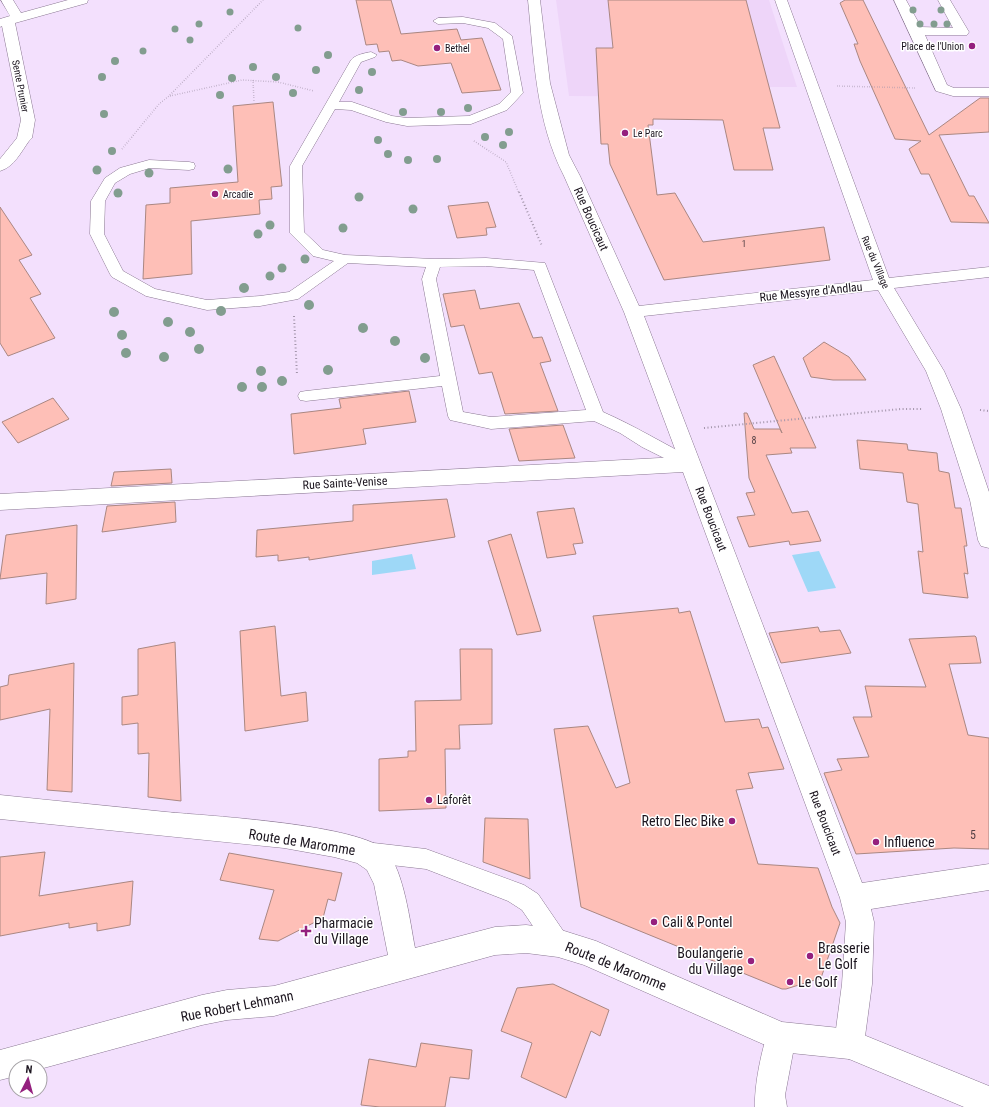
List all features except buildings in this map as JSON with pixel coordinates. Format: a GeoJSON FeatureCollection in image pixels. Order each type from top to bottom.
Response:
{"type":"FeatureCollection","features":[{"type":"Feature","properties":{"kind":"street"},"geometry":{"type":"LineString","coordinates":[[7,0],[9,21],[82,0]]}},
{"type":"Feature","properties":{"kind":"street","name":"Rue Boucicaut"},"geometry":{"type":"LineString","coordinates":[[534,0],[541,72],[561,155],[572,176],[632,312],[854,898],[860,922],[857,984],[848,1044]]}},
{"type":"Feature","properties":{"kind":"street","name":"Rue du Village"},"geometry":{"type":"LineString","coordinates":[[781,0],[883,284],[935,371],[951,409],[985,500],[989,540]]}},
{"type":"Feature","properties":{"kind":"street"},"geometry":{"type":"LineString","coordinates":[[900,0],[916,31],[941,88],[954,92],[989,92]]}},
{"type":"Feature","properties":{"kind":"street"},"geometry":{"type":"LineString","coordinates":[[916,31],[962,32],[944,0]]}},
{"type":"Feature","properties":{"kind":"street","name":"Sente Prunier"},"geometry":{"type":"LineString","coordinates":[[0,166],[8,160],[24,138],[28,120],[9,21]]}},
{"type":"Feature","properties":{"kind":"street","name":"Rue Messyre d'Andlau"},"geometry":{"type":"LineString","coordinates":[[632,312],[989,272]]}},
{"type":"Feature","properties":{"kind":"street","name":"Rue Sainte-Venise"},"geometry":{"type":"LineString","coordinates":[[0,502],[690,464]]}},
{"type":"Feature","properties":{"kind":"street","name":"Route de Maromme"},"geometry":{"type":"LineString","coordinates":[[0,807],[284,836],[334,844],[364,852],[378,861],[388,884],[404,965],[495,941],[526,939],[558,943],[586,951],[781,1037],[848,1044],[989,1102]]}},
{"type":"Feature","properties":{"kind":"street"},"geometry":{"type":"LineString","coordinates":[[854,898],[989,877]]}},
{"type":"Feature","properties":{"kind":"street","name":"Rue Robert Lehmann"},"geometry":{"type":"LineString","coordinates":[[0,1065],[202,1010],[227,1005],[274,1001],[404,965]]}},
{"type":"Feature","properties":{"kind":"street"},"geometry":{"type":"LineString","coordinates":[[771,1107],[770,1095],[781,1037]]}},
{"type":"Feature","properties":{"kind":"lane"},"geometry":{"type":"LineString","coordinates":[[334,101],[390,119],[407,122],[471,120],[503,107],[517,93],[508,38],[491,25],[463,20],[438,21]]}},
{"type":"Feature","properties":{"kind":"lane"},"geometry":{"type":"LineString","coordinates":[[371,55],[357,60],[296,166],[297,233],[318,253],[345,259],[434,263],[486,262],[540,266],[596,415]]}},
{"type":"Feature","properties":{"kind":"lane"},"geometry":{"type":"LineString","coordinates":[[189,166],[149,164],[125,171],[110,181],[98,201],[97,234],[117,274],[151,293],[207,305],[260,301],[292,296],[345,259]]}},
{"type":"Feature","properties":{"kind":"lane"},"geometry":{"type":"LineString","coordinates":[[434,263],[430,279],[456,416],[491,423],[596,415],[626,429],[648,443],[690,464]]}},
{"type":"Feature","properties":{"kind":"lane"},"geometry":{"type":"LineString","coordinates":[[306,396],[449,380]]}},
{"type":"Feature","properties":{"kind":"lane"},"geometry":{"type":"LineString","coordinates":[[364,852],[426,859],[516,893],[530,902],[558,943]]}},
{"type":"Feature","properties":{"kind":"path"},"geometry":{"type":"LineString","coordinates":[[108,185],[104,179],[126,143],[159,104],[169,96],[256,5],[263,0]]}},
{"type":"Feature","properties":{"kind":"path"},"geometry":{"type":"LineString","coordinates":[[169,96],[242,80],[264,80],[294,86],[334,101]]}},
{"type":"Feature","properties":{"kind":"path"},"geometry":{"type":"LineString","coordinates":[[253,80],[254,102]]}},
{"type":"Feature","properties":{"kind":"path"},"geometry":{"type":"LineString","coordinates":[[835,86],[941,88]]}},
{"type":"Feature","properties":{"kind":"path"},"geometry":{"type":"LineString","coordinates":[[471,120],[466,128],[467,137],[506,162],[546,254],[540,266]]}},
{"type":"Feature","properties":{"kind":"path"},"geometry":{"type":"LineString","coordinates":[[292,296],[298,389],[306,396]]}},
{"type":"Feature","properties":{"kind":"path"},"geometry":{"type":"LineString","coordinates":[[677,430],[901,409],[951,409]]}},
{"type":"Feature","properties":{"kind":"shaded area"},"geometry":{"type":"Polygon","coordinates":[[[556,0],[769,0],[797,87],[699,87],[700,97],[569,96],[556,0]]]}},
{"type":"Feature","properties":{"kind":"water"},"geometry":{"type":"Polygon","coordinates":[[[819,551],[836,588],[808,592],[792,555],[819,551]]]}},
{"type":"Feature","properties":{"kind":"water"},"geometry":{"type":"Polygon","coordinates":[[[412,554],[416,569],[372,575],[372,561],[412,554]]]}},
{"type":"Feature","properties":{"kind":"place","name":"Place de l'Union"},"geometry":{"type":"Point","coordinates":[972,46]}},
{"type":"Feature","properties":{"kind":"place","name":"Bethel"},"geometry":{"type":"Point","coordinates":[437,48]}},
{"type":"Feature","properties":{"kind":"place","name":"Le Parc"},"geometry":{"type":"Point","coordinates":[625,133]}},
{"type":"Feature","properties":{"kind":"place","name":"Arcadie"},"geometry":{"type":"Point","coordinates":[215,194]}},
{"type":"Feature","properties":{"kind":"place","name":"Laforêt"},"geometry":{"type":"Point","coordinates":[429,800]}},
{"type":"Feature","properties":{"kind":"place","name":"Retro Elec Bike"},"geometry":{"type":"Point","coordinates":[732,821]}},
{"type":"Feature","properties":{"kind":"place","name":"Influence"},"geometry":{"type":"Point","coordinates":[876,842]}},
{"type":"Feature","properties":{"kind":"place","name":"Cali & Pontel"},"geometry":{"type":"Point","coordinates":[654,922]}},
{"type":"Feature","properties":{"kind":"place","name":"Pharmacie du Village"},"geometry":{"type":"Point","coordinates":[306,931]}},
{"type":"Feature","properties":{"kind":"place","name":"Brasserie Le Golf"},"geometry":{"type":"Point","coordinates":[810,956]}},
{"type":"Feature","properties":{"kind":"place","name":"Boulangerie du Village"},"geometry":{"type":"Point","coordinates":[751,961]}},
{"type":"Feature","properties":{"kind":"place","name":"Le Golf"},"geometry":{"type":"Point","coordinates":[790,982]}}]}
